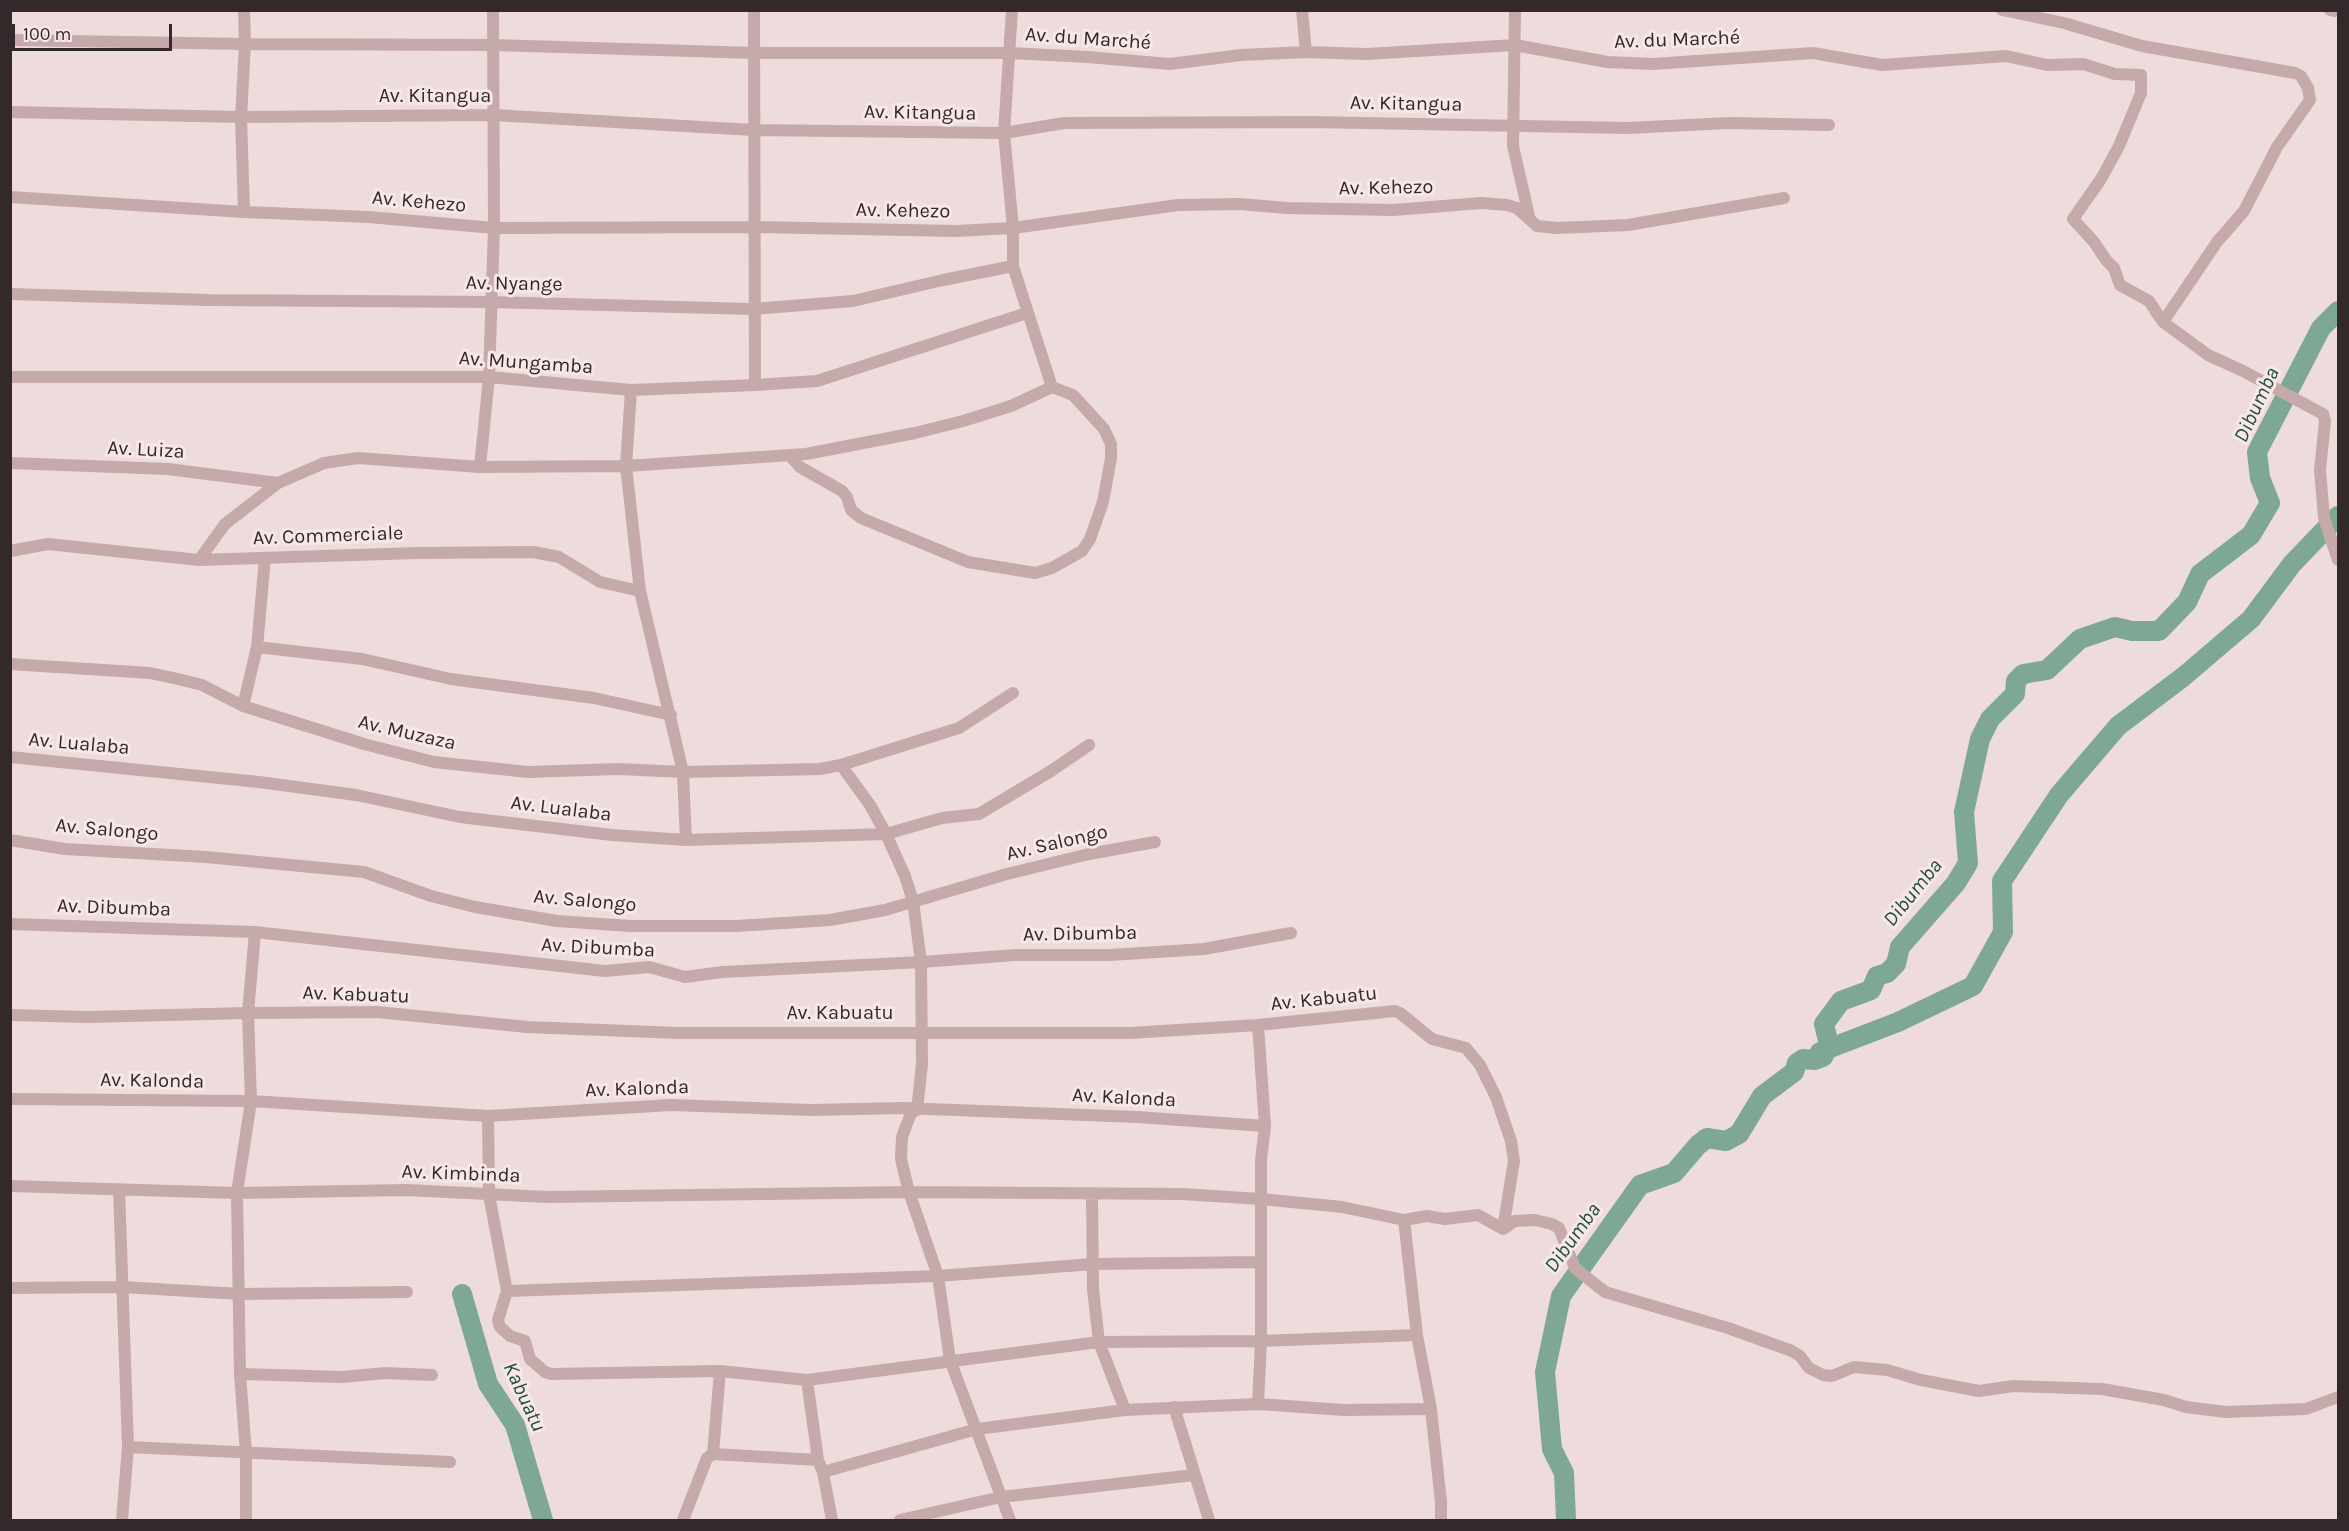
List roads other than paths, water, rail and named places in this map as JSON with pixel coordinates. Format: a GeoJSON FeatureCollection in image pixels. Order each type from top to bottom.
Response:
{"type":"FeatureCollection","features":[{"type":"Feature","properties":{"kind":"street"},"geometry":{"type":"LineString","coordinates":[[244,10],[245,44],[241,117],[244,212]]}},
{"type":"Feature","properties":{"kind":"street"},"geometry":{"type":"LineString","coordinates":[[480,466],[489,377],[494,228],[493,10]]}},
{"type":"Feature","properties":{"kind":"street"},"geometry":{"type":"LineString","coordinates":[[754,10],[755,385]]}},
{"type":"Feature","properties":{"kind":"street"},"geometry":{"type":"LineString","coordinates":[[1012,10],[1004,133],[1012,228],[1012,266],[1052,387]]}},
{"type":"Feature","properties":{"kind":"street"},"geometry":{"type":"LineString","coordinates":[[1302,10],[1306,52]]}},
{"type":"Feature","properties":{"kind":"street"},"geometry":{"type":"LineString","coordinates":[[1515,10],[1513,146],[1530,220]]}},
{"type":"Feature","properties":{"kind":"street"},"geometry":{"type":"LineString","coordinates":[[2002,10],[2064,23],[2142,46],[2295,73],[2301,76],[2308,88],[2310,100],[2277,147],[2244,211],[2217,242],[2163,322],[2208,355],[2323,414],[2325,421],[2320,470],[2324,518],[2337,557]]}},
{"type":"Feature","properties":{"kind":"street"},"geometry":{"type":"LineString","coordinates":[[2330,10],[2334,11]]}},
{"type":"Feature","properties":{"kind":"street","name":"Av. du Marché"},"geometry":{"type":"LineString","coordinates":[[10,40],[494,45],[755,52],[1010,53],[1170,64],[1241,55],[1306,52],[1367,54],[1515,45],[1607,63],[1653,64],[1813,53],[1882,65],[2006,56],[2047,65],[2083,64],[2115,74],[2141,75],[2141,91],[2119,146],[2101,179],[2073,219],[2114,267],[2120,285],[2149,301],[2163,322]]}},
{"type":"Feature","properties":{"kind":"street","name":"Av. Kitangua"},"geometry":{"type":"LineString","coordinates":[[10,112],[241,117],[495,115],[753,130],[1004,133],[1064,123],[1323,122],[1628,128],[1730,123],[1829,125]]}},
{"type":"Feature","properties":{"kind":"street","name":"Av. Kehezo"},"geometry":{"type":"LineString","coordinates":[[10,197],[244,212],[369,217],[494,228],[756,227],[945,231],[1012,228],[1198,204],[1394,210],[1481,203],[1517,208],[1537,225],[1557,228],[1628,225],[1784,198]]}},
{"type":"Feature","properties":{"kind":"street","name":"Av. Nyange"},"geometry":{"type":"LineString","coordinates":[[10,294],[209,300],[490,302],[753,309],[854,301],[1012,266]]}},
{"type":"Feature","properties":{"kind":"street","name":"Av. Mungamba"},"geometry":{"type":"LineString","coordinates":[[10,377],[489,377],[631,390],[755,385],[817,381],[1027,313]]}},
{"type":"Feature","properties":{"kind":"street"},"geometry":{"type":"LineString","coordinates":[[199,560],[225,524],[278,483],[324,463],[358,458],[480,466],[626,466],[789,455],[915,433],[1011,406],[1052,387],[1073,394],[1104,429],[1111,444],[1111,458],[1103,502],[1090,539],[1082,551],[1052,568],[1035,573],[968,562],[861,518],[851,510],[847,497],[842,491],[800,467],[789,455]]}},
{"type":"Feature","properties":{"kind":"street"},"geometry":{"type":"LineString","coordinates":[[631,390],[626,466],[640,591],[683,772],[687,840]]}},
{"type":"Feature","properties":{"kind":"street","name":"Av. Luiza"},"geometry":{"type":"LineString","coordinates":[[10,463],[168,469],[278,483]]}},
{"type":"Feature","properties":{"kind":"street","name":"Av. Commerciale"},"geometry":{"type":"LineString","coordinates":[[10,550],[48,544],[199,560],[416,553],[533,552],[559,557],[600,582],[640,591]]}},
{"type":"Feature","properties":{"kind":"street"},"geometry":{"type":"LineString","coordinates":[[243,706],[257,647],[265,558]]}},
{"type":"Feature","properties":{"kind":"street"},"geometry":{"type":"LineString","coordinates":[[257,647],[362,659],[451,679],[594,698],[671,715]]}},
{"type":"Feature","properties":{"kind":"street","name":"Av. Muzaza"},"geometry":{"type":"LineString","coordinates":[[10,664],[150,673],[202,686],[243,706],[364,744],[434,762],[528,772],[618,769],[683,772],[820,769],[841,765],[959,728],[1013,693]]}},
{"type":"Feature","properties":{"kind":"street","name":"Av. Lualaba"},"geometry":{"type":"LineString","coordinates":[[10,757],[259,782],[356,795],[460,817],[612,835],[687,840],[886,834],[942,818],[979,814],[1051,771],[1089,745]]}},
{"type":"Feature","properties":{"kind":"street"},"geometry":{"type":"LineString","coordinates":[[841,765],[870,805],[886,834],[905,876],[913,901],[921,963],[922,1064],[917,1110],[911,1113],[902,1137],[901,1159],[909,1192],[938,1276],[950,1360],[1010,1521]]}},
{"type":"Feature","properties":{"kind":"street","name":"Av. Salongo"},"geometry":{"type":"LineString","coordinates":[[10,840],[65,849],[206,857],[364,872],[430,896],[476,908],[578,922],[630,926],[737,926],[830,920],[885,910],[1007,874],[1089,854],[1155,842]]}},
{"type":"Feature","properties":{"kind":"street","name":"Av. Dibumba"},"geometry":{"type":"LineString","coordinates":[[10,924],[255,932],[605,971],[649,967],[685,977],[722,972],[921,963],[1017,955],[1110,954],[1204,949],[1291,933]]}},
{"type":"Feature","properties":{"kind":"street"},"geometry":{"type":"LineString","coordinates":[[246,1521],[246,1453],[240,1374],[237,1192],[251,1101],[248,1013],[255,932]]}},
{"type":"Feature","properties":{"kind":"street","name":"Av. Kabuatu"},"geometry":{"type":"LineString","coordinates":[[10,1015],[88,1017],[377,1012],[527,1028],[666,1032],[1130,1033],[1258,1025],[1395,1011],[1400,1012],[1432,1039],[1466,1048],[1479,1065],[1490,1087],[1511,1141],[1513,1169],[1503,1229]]}},
{"type":"Feature","properties":{"kind":"street"},"geometry":{"type":"LineString","coordinates":[[1258,1025],[1264,1126],[1258,1404]]}},
{"type":"Feature","properties":{"kind":"street","name":"Av. Kalonda"},"geometry":{"type":"LineString","coordinates":[[10,1099],[251,1101],[488,1116],[671,1105],[811,1110],[917,1110],[1137,1117],[1264,1126]]}},
{"type":"Feature","properties":{"kind":"street"},"geometry":{"type":"LineString","coordinates":[[488,1116],[489,1195],[507,1291],[498,1320],[500,1327],[510,1336],[525,1341],[530,1359],[545,1372],[551,1374],[720,1371],[807,1380],[1099,1342],[1261,1341],[1417,1335]]}},
{"type":"Feature","properties":{"kind":"street","name":"Av. Kimbinda"},"geometry":{"type":"LineString","coordinates":[[10,1186],[237,1192],[407,1190],[489,1195],[653,1197],[909,1192],[1182,1194],[1342,1207],[1404,1220],[1428,1216],[1445,1219],[1478,1215],[1503,1229]]}},
{"type":"Feature","properties":{"kind":"street"},"geometry":{"type":"LineString","coordinates":[[119,1189],[128,1447],[122,1521]]}},
{"type":"Feature","properties":{"kind":"street"},"geometry":{"type":"LineString","coordinates":[[1092,1194],[1093,1289],[1099,1342],[1125,1410]]}},
{"type":"Feature","properties":{"kind":"street"},"geometry":{"type":"LineString","coordinates":[[1404,1220],[1417,1335],[1431,1409],[1442,1502],[1442,1521]]}},
{"type":"Feature","properties":{"kind":"street"},"geometry":{"type":"LineString","coordinates":[[1503,1229],[1515,1221],[1535,1220],[1552,1224],[1559,1228],[1579,1272],[1605,1292],[1707,1322],[1792,1351],[1800,1356],[1809,1368],[1823,1375],[1832,1376],[1854,1367],[1887,1370],[1921,1380],[1979,1391],[2013,1386],[2102,1389],[2226,1413],[2306,1409],[2338,1397]]}},
{"type":"Feature","properties":{"kind":"street"},"geometry":{"type":"LineString","coordinates":[[507,1291],[938,1276],[1093,1264],[1261,1262]]}},
{"type":"Feature","properties":{"kind":"street"},"geometry":{"type":"LineString","coordinates":[[10,1288],[122,1287],[240,1294],[407,1292]]}},
{"type":"Feature","properties":{"kind":"street"},"geometry":{"type":"LineString","coordinates":[[714,1454],[720,1371]]}},
{"type":"Feature","properties":{"kind":"street"},"geometry":{"type":"LineString","coordinates":[[240,1374],[342,1377],[385,1373],[432,1375]]}},
{"type":"Feature","properties":{"kind":"street"},"geometry":{"type":"LineString","coordinates":[[807,1380],[820,1466],[832,1521]]}},
{"type":"Feature","properties":{"kind":"street"},"geometry":{"type":"LineString","coordinates":[[684,1520],[707,1458],[714,1454],[820,1466],[977,1429],[1125,1410],[1258,1404],[1344,1410],[1431,1409]]}},
{"type":"Feature","properties":{"kind":"street"},"geometry":{"type":"LineString","coordinates":[[1174,1407],[1209,1521]]}},
{"type":"Feature","properties":{"kind":"street"},"geometry":{"type":"LineString","coordinates":[[128,1447],[450,1462]]}},
{"type":"Feature","properties":{"kind":"street"},"geometry":{"type":"LineString","coordinates":[[900,1521],[1001,1497],[1194,1475]]}},
{"type":"Feature","properties":{"kind":"waterway","name":"Dibumba"},"geometry":{"type":"LineString","coordinates":[[1566,1520],[1564,1473],[1552,1449],[1545,1372],[1561,1296],[1640,1185],[1674,1173],[1707,1138],[1726,1141],[1739,1134],[1762,1096],[1794,1072],[1797,1063],[1803,1059],[1815,1060],[1823,1057],[1829,1045],[1824,1024],[1841,1001],[1871,990],[1877,976],[1887,973],[1896,964],[1900,947],[1956,883],[1968,863],[1964,812],[1980,739],[1990,719],[2015,694],[2016,681],[2023,674],[2047,670],[2080,639],[2115,627],[2132,631],[2159,631],[2187,602],[2200,574],[2251,535],[2270,503],[2260,478],[2257,452],[2321,328],[2338,311]]}},
{"type":"Feature","properties":{"kind":"waterway"},"geometry":{"type":"LineString","coordinates":[[1820,1052],[1898,1022],[1973,986],[2003,932],[2002,881],[2059,795],[2118,726],[2183,677],[2251,619],[2292,564],[2338,516]]}},
{"type":"Feature","properties":{"kind":"waterway","name":"Kabuatu"},"geometry":{"type":"LineString","coordinates":[[462,1294],[488,1384],[515,1425],[543,1520]]}}]}
